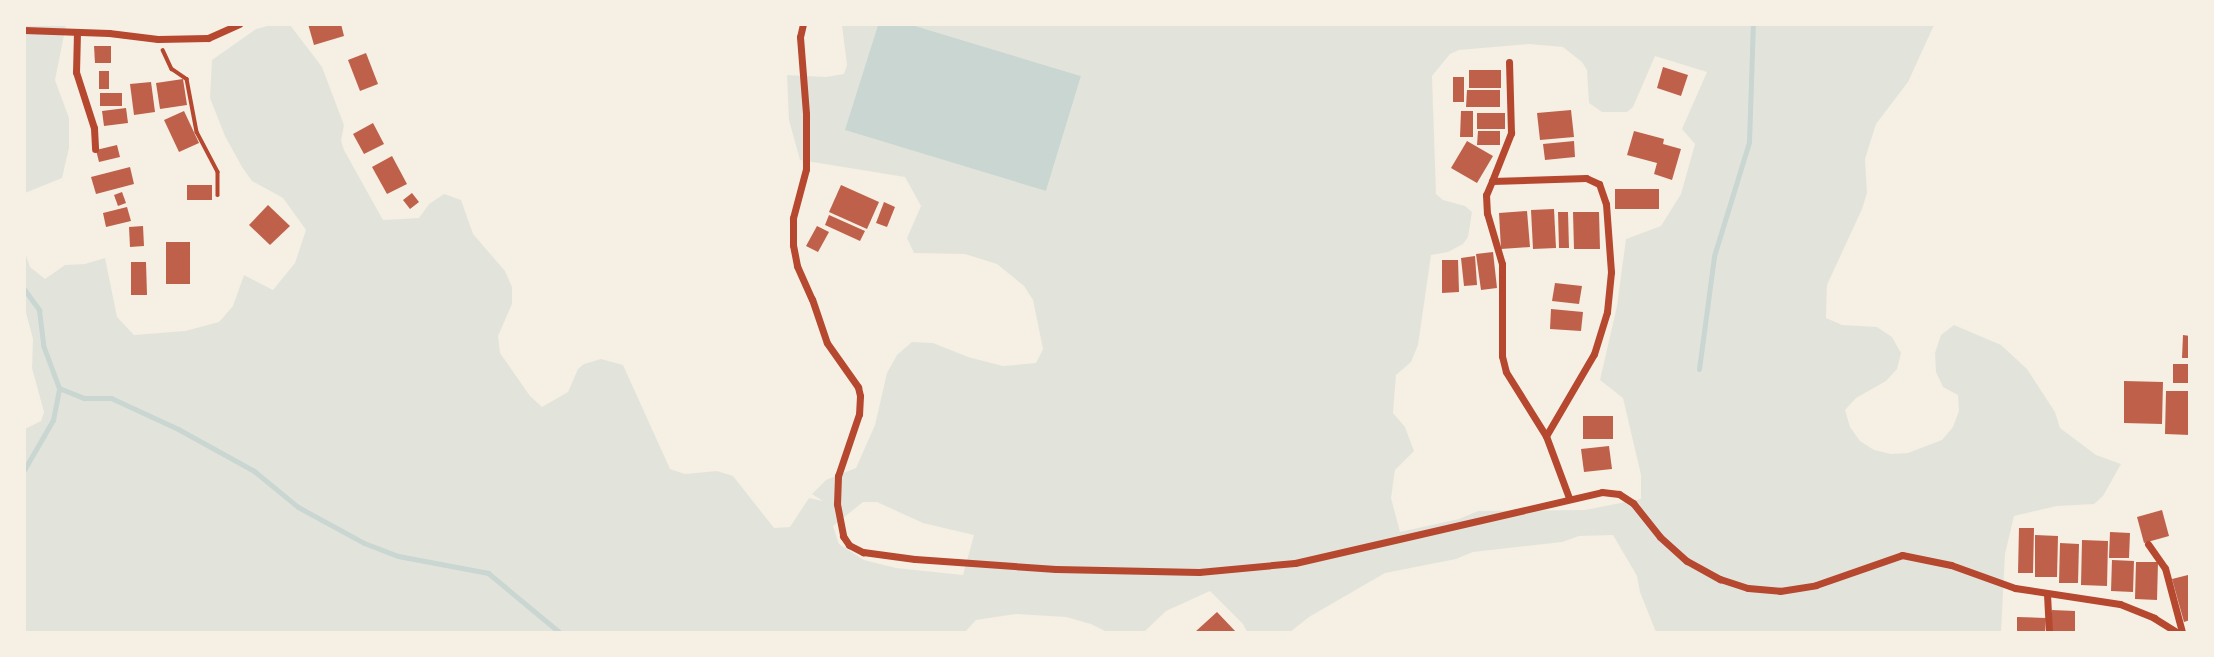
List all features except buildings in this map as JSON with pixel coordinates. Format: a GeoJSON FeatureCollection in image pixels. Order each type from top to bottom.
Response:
{"type":"FeatureCollection","features":[{"type":"Feature","properties":{"kind":"street"},"geometry":{"type":"LineString","coordinates":[[24,30],[158,39],[208,38],[239,24]]}},
{"type":"Feature","properties":{"kind":"street"},"geometry":{"type":"LineString","coordinates":[[803,24],[800,37],[806,114],[806,169],[793,218],[796,266],[812,299],[827,343],[858,387],[859,414],[838,476],[837,504],[843,536],[849,545],[863,552],[915,559],[1056,569],[1199,572],[1295,563],[1602,492],[1619,494],[1633,503],[1660,537],[1687,561],[1720,579],[1748,588],[1780,591],[1816,584],[1902,555],[1951,565],[2015,588],[2120,604],[2154,618],[2176,632]]}},
{"type":"Feature","properties":{"kind":"street"},"geometry":{"type":"LineString","coordinates":[[77,32],[76,72],[94,128],[95,149]]}},
{"type":"Feature","properties":{"kind":"street"},"geometry":{"type":"LineString","coordinates":[[1509,62],[1511,134],[1486,195],[1487,213],[1502,264],[1502,356],[1506,372],[1546,436],[1569,498]]}},
{"type":"Feature","properties":{"kind":"street"},"geometry":{"type":"LineString","coordinates":[[1492,181],[1586,178],[1599,184],[1606,204],[1611,272],[1607,312],[1594,354],[1546,436]]}},
{"type":"Feature","properties":{"kind":"street"},"geometry":{"type":"LineString","coordinates":[[2148,544],[2165,568],[2182,632]]}},
{"type":"Feature","properties":{"kind":"street"},"geometry":{"type":"LineString","coordinates":[[2047,594],[2049,632]]}},
{"type":"Feature","properties":{"kind":"path"},"geometry":{"type":"LineString","coordinates":[[158,39],[172,69],[187,79],[197,132],[218,172],[218,195]]}},
{"type":"Feature","properties":{"kind":"shaded area"},"geometry":{"type":"Polygon","coordinates":[[[25,25],[66,25],[55,80],[69,118],[69,148],[62,178],[25,193],[25,25]]]}},
{"type":"Feature","properties":{"kind":"shaded area"},"geometry":{"type":"Polygon","coordinates":[[[271,25],[290,25],[322,67],[344,125],[341,141],[344,150],[383,220],[419,218],[429,204],[444,194],[461,200],[473,234],[505,271],[512,287],[512,304],[498,336],[500,353],[530,396],[542,407],[568,392],[578,369],[584,364],[601,359],[623,365],[670,469],[685,474],[717,471],[733,476],[774,528],[790,527],[809,498],[823,501],[812,494],[826,480],[856,468],[875,425],[887,373],[897,355],[912,342],[933,343],[968,357],[1003,366],[1036,363],[1043,349],[1033,300],[1024,286],[997,264],[965,254],[914,253],[907,238],[921,206],[905,177],[800,160],[789,120],[787,75],[826,77],[844,74],[847,65],[842,25],[878,25],[846,130],[1046,191],[1081,76],[912,25],[1934,25],[1908,82],[1876,124],[1865,159],[1867,193],[1827,285],[1826,318],[1842,325],[1877,327],[1892,337],[1901,353],[1897,369],[1886,381],[1856,398],[1845,410],[1850,427],[1860,441],[1874,450],[1891,454],[1908,453],[1942,440],[1953,427],[1959,411],[1958,395],[1943,387],[1936,372],[1935,353],[1941,335],[1954,325],[2001,345],[2027,369],[2055,412],[2060,428],[2096,455],[2121,464],[2103,496],[2094,504],[2057,506],[2014,516],[2005,554],[2001,632],[1656,632],[1640,592],[1637,576],[1613,535],[1579,536],[1562,542],[1473,552],[1456,559],[1385,573],[1309,617],[1290,632],[1247,632],[1243,624],[1210,591],[1166,611],[1144,632],[1107,632],[1066,617],[1016,614],[976,620],[965,632],[25,632],[25,429],[41,421],[44,412],[32,368],[33,339],[25,309],[24,250],[30,267],[45,279],[65,265],[85,264],[105,258],[117,317],[134,335],[185,331],[219,322],[233,306],[244,275],[273,290],[295,263],[306,230],[283,198],[252,181],[225,136],[210,98],[212,60],[256,29],[271,25]],[[1529,44],[1459,50],[1450,54],[1432,76],[1436,194],[1443,200],[1465,206],[1472,212],[1468,237],[1463,244],[1448,252],[1431,255],[1418,345],[1411,362],[1396,375],[1393,413],[1405,427],[1414,451],[1395,470],[1391,498],[1400,532],[1459,519],[1478,511],[1585,510],[1641,499],[1641,475],[1623,398],[1600,380],[1617,306],[1626,239],[1661,226],[1681,194],[1695,144],[1682,129],[1707,72],[1655,56],[1633,107],[1627,112],[1602,112],[1589,103],[1587,70],[1582,62],[1563,47],[1529,44]],[[863,502],[833,526],[839,544],[864,560],[896,568],[963,575],[974,535],[923,523],[877,502],[863,502]]]}},
{"type":"Feature","properties":{"kind":"shaded area"},"geometry":{"type":"Polygon","coordinates":[[[878,25],[912,25],[1081,76],[1046,191],[845,130],[878,25]]]}},
{"type":"Feature","properties":{"kind":"waterway"},"geometry":{"type":"LineString","coordinates":[[1699,369],[1714,256],[1749,142],[1753,24]]}},
{"type":"Feature","properties":{"kind":"waterway"},"geometry":{"type":"LineString","coordinates":[[24,289],[39,310],[43,345],[59,388]]}},
{"type":"Feature","properties":{"kind":"waterway"},"geometry":{"type":"LineString","coordinates":[[59,388],[84,398],[111,398],[178,429],[254,471],[298,507],[364,543],[398,556],[488,573],[559,632]]}},
{"type":"Feature","properties":{"kind":"waterway"},"geometry":{"type":"LineString","coordinates":[[24,470],[53,420],[59,388]]}}]}
